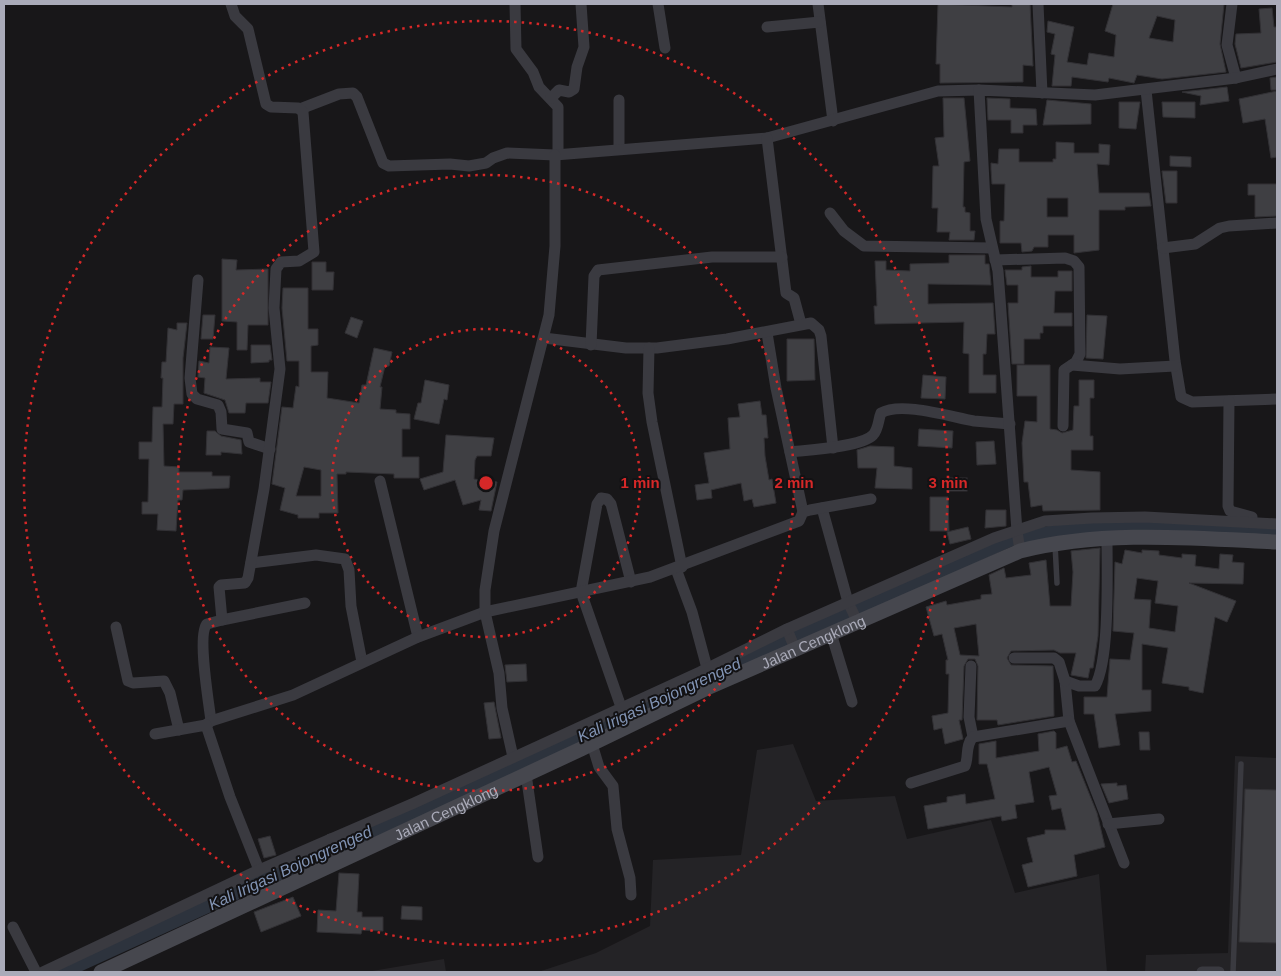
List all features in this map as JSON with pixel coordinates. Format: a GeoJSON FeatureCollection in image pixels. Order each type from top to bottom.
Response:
{"type":"FeatureCollection","features":[{"type":"Feature","properties":{"kind":"main road","name":"Jalan Cengklong"},"geometry":{"type":"LineString","coordinates":[[101,972],[338,858],[526,774],[580,739],[704,677],[751,666],[831,632],[856,618],[1020,549],[1055,542],[1108,538],[1277,542]]}},
{"type":"Feature","properties":{"kind":"street"},"geometry":{"type":"LineString","coordinates":[[231,4],[235,16],[248,29],[266,104],[272,107],[300,109],[339,94],[353,93],[357,97],[383,163],[389,166],[450,164],[469,166],[486,163],[493,158],[507,153],[556,154],[767,138],[938,91],[979,90],[1095,95],[1236,78],[1277,69]]}},
{"type":"Feature","properties":{"kind":"street"},"geometry":{"type":"LineString","coordinates":[[513,758],[502,708],[499,673],[485,612],[485,590],[494,531],[549,315],[555,246],[556,154],[560,114],[558,107],[539,87],[533,72],[516,49],[515,4]]}},
{"type":"Feature","properties":{"kind":"street"},"geometry":{"type":"LineString","coordinates":[[551,98],[559,90],[569,92],[574,89],[577,67],[584,47],[581,4]]}},
{"type":"Feature","properties":{"kind":"street"},"geometry":{"type":"LineString","coordinates":[[658,4],[665,48]]}},
{"type":"Feature","properties":{"kind":"street"},"geometry":{"type":"LineString","coordinates":[[818,4],[833,121]]}},
{"type":"Feature","properties":{"kind":"street"},"geometry":{"type":"LineString","coordinates":[[1038,4],[1042,92]]}},
{"type":"Feature","properties":{"kind":"street"},"geometry":{"type":"LineString","coordinates":[[1232,4],[1227,46],[1236,78]]}},
{"type":"Feature","properties":{"kind":"street"},"geometry":{"type":"LineString","coordinates":[[767,27],[820,22]]}},
{"type":"Feature","properties":{"kind":"street"},"geometry":{"type":"LineString","coordinates":[[979,90],[986,219],[998,271],[1017,532],[1020,549]]}},
{"type":"Feature","properties":{"kind":"street"},"geometry":{"type":"LineString","coordinates":[[1146,90],[1175,366],[1180,394],[1184,400],[1192,402],[1277,399]]}},
{"type":"Feature","properties":{"kind":"street"},"geometry":{"type":"LineString","coordinates":[[619,100],[619,149]]}},
{"type":"Feature","properties":{"kind":"street"},"geometry":{"type":"LineString","coordinates":[[222,620],[219,587],[224,584],[246,583],[270,449],[280,370],[274,308],[276,269],[281,262],[299,261],[314,252],[303,112],[300,109]]}},
{"type":"Feature","properties":{"kind":"street"},"geometry":{"type":"LineString","coordinates":[[767,138],[786,293],[794,298],[801,324]]}},
{"type":"Feature","properties":{"kind":"street"},"geometry":{"type":"LineString","coordinates":[[830,213],[844,231],[864,246],[1065,258],[1077,263],[1081,276],[1080,354],[1072,365],[1064,370],[1062,426]]}},
{"type":"Feature","properties":{"kind":"street"},"geometry":{"type":"LineString","coordinates":[[1163,248],[1195,244],[1220,228],[1229,226],[1277,223]]}},
{"type":"Feature","properties":{"kind":"street"},"geometry":{"type":"LineString","coordinates":[[591,344],[594,276],[598,270],[712,257],[782,257]]}},
{"type":"Feature","properties":{"kind":"street"},"geometry":{"type":"LineString","coordinates":[[198,280],[190,378],[192,394],[197,399],[218,405],[222,415],[222,429],[247,433],[249,442],[270,449]]}},
{"type":"Feature","properties":{"kind":"street"},"geometry":{"type":"LineString","coordinates":[[544,338],[591,344],[649,348],[767,333],[808,322],[814,325],[821,336],[833,448]]}},
{"type":"Feature","properties":{"kind":"street"},"geometry":{"type":"LineString","coordinates":[[154,734],[208,723],[293,695],[418,637],[485,612],[631,582],[679,568],[799,521],[804,512],[790,452],[767,333]]}},
{"type":"Feature","properties":{"kind":"street"},"geometry":{"type":"LineString","coordinates":[[649,348],[649,404],[679,568],[692,612],[704,677]]}},
{"type":"Feature","properties":{"kind":"street"},"geometry":{"type":"LineString","coordinates":[[1072,365],[1120,369],[1175,366]]}},
{"type":"Feature","properties":{"kind":"street"},"geometry":{"type":"LineString","coordinates":[[1229,401],[1229,508],[1243,516],[1260,517],[1265,523]]}},
{"type":"Feature","properties":{"kind":"street"},"geometry":{"type":"LineString","coordinates":[[790,452],[833,448],[865,440],[872,436],[878,425],[881,413],[890,410],[914,410],[976,421],[1010,424]]}},
{"type":"Feature","properties":{"kind":"street"},"geometry":{"type":"LineString","coordinates":[[380,481],[418,637]]}},
{"type":"Feature","properties":{"kind":"street"},"geometry":{"type":"LineString","coordinates":[[621,707],[581,592],[597,504],[601,498],[607,499],[611,504],[631,582]]}},
{"type":"Feature","properties":{"kind":"street"},"geometry":{"type":"LineString","coordinates":[[804,512],[871,499]]}},
{"type":"Feature","properties":{"kind":"street"},"geometry":{"type":"LineString","coordinates":[[822,508],[849,603],[856,618]]}},
{"type":"Feature","properties":{"kind":"street"},"geometry":{"type":"LineString","coordinates":[[43,972],[259,870],[513,758],[580,739],[621,707],[704,677],[743,652],[952,555],[1045,521],[1144,517],[1277,524]]}},
{"type":"Feature","properties":{"kind":"street"},"geometry":{"type":"LineString","coordinates":[[1065,681],[1079,686],[1095,686],[1101,676],[1105,629],[1108,538]]}},
{"type":"Feature","properties":{"kind":"street"},"geometry":{"type":"LineString","coordinates":[[251,563],[316,555],[344,559],[349,570],[350,606],[362,662]]}},
{"type":"Feature","properties":{"kind":"street"},"geometry":{"type":"LineString","coordinates":[[259,870],[230,797],[208,723],[203,630],[207,624],[222,620],[305,603]]}},
{"type":"Feature","properties":{"kind":"street"},"geometry":{"type":"LineString","coordinates":[[116,627],[128,681],[133,683],[164,682],[170,693],[179,730]]}},
{"type":"Feature","properties":{"kind":"street"},"geometry":{"type":"LineString","coordinates":[[788,631],[794,647]]}},
{"type":"Feature","properties":{"kind":"street"},"geometry":{"type":"LineString","coordinates":[[831,632],[852,702]]}},
{"type":"Feature","properties":{"kind":"street"},"geometry":{"type":"LineString","coordinates":[[743,652],[751,666]]}},
{"type":"Feature","properties":{"kind":"street"},"geometry":{"type":"LineString","coordinates":[[1014,658],[1054,658],[1059,662],[1065,681],[1069,722],[1124,863]]}},
{"type":"Feature","properties":{"kind":"street"},"geometry":{"type":"LineString","coordinates":[[971,666],[969,717],[973,738]]}},
{"type":"Feature","properties":{"kind":"street"},"geometry":{"type":"LineString","coordinates":[[911,783],[965,766],[968,758],[968,742],[973,738],[1069,722]]}},
{"type":"Feature","properties":{"kind":"street"},"geometry":{"type":"LineString","coordinates":[[580,739],[598,768],[613,786],[618,829],[630,878],[631,895]]}},
{"type":"Feature","properties":{"kind":"street"},"geometry":{"type":"LineString","coordinates":[[526,774],[538,857]]}},
{"type":"Feature","properties":{"kind":"street"},"geometry":{"type":"LineString","coordinates":[[1108,824],[1160,819]]}},
{"type":"Feature","properties":{"kind":"street"},"geometry":{"type":"LineString","coordinates":[[330,840],[338,858]]}},
{"type":"Feature","properties":{"kind":"street"},"geometry":{"type":"LineString","coordinates":[[13,927],[36,972]]}},
{"type":"Feature","properties":{"kind":"street"},"geometry":{"type":"LineString","coordinates":[[1202,972],[1220,972]]}},
{"type":"Feature","properties":{"kind":"lane"},"geometry":{"type":"LineString","coordinates":[[1055,542],[1057,583]]}},
{"type":"Feature","properties":{"kind":"lane"},"geometry":{"type":"LineString","coordinates":[[1233,972],[1242,764]]}},
{"type":"Feature","properties":{"kind":"shaded area"},"geometry":{"type":"Polygon","coordinates":[[[793,744],[816,801],[895,796],[907,839],[991,820],[1015,893],[1099,874],[1107,972],[538,972],[596,953],[650,926],[653,860],[741,855],[757,750],[793,744]]]}},
{"type":"Feature","properties":{"kind":"shaded area"},"geometry":{"type":"Polygon","coordinates":[[[1235,756],[1277,758],[1277,972],[1145,972],[1146,955],[1228,953],[1235,756]]]}},
{"type":"Feature","properties":{"kind":"shaded area"},"geometry":{"type":"Polygon","coordinates":[[[444,959],[446,972],[366,972],[444,959]]]}},
{"type":"Feature","properties":{"kind":"building"},"geometry":{"type":"Polygon","coordinates":[[[938,4],[1012,7],[1012,4],[1030,4],[1033,66],[1023,65],[1023,82],[940,83],[940,64],[936,64],[938,4]]]}},
{"type":"Feature","properties":{"kind":"building"},"geometry":{"type":"Polygon","coordinates":[[[1113,4],[1224,4],[1220,44],[1226,72],[1162,79],[1137,75],[1134,83],[1109,78],[1108,82],[1072,77],[1071,86],[1052,86],[1055,55],[1051,54],[1055,34],[1047,32],[1048,21],[1074,27],[1067,62],[1087,65],[1089,53],[1114,57],[1116,35],[1105,31],[1113,4]],[[1157,16],[1149,38],[1173,42],[1175,20],[1157,16]]]}},
{"type":"Feature","properties":{"kind":"building"},"geometry":{"type":"Polygon","coordinates":[[[1272,8],[1274,27],[1277,27],[1277,62],[1241,68],[1235,44],[1236,34],[1261,33],[1259,9],[1272,8]]]}},
{"type":"Feature","properties":{"kind":"building"},"geometry":{"type":"Polygon","coordinates":[[[1277,77],[1277,90],[1271,90],[1270,78],[1277,77]]]}},
{"type":"Feature","properties":{"kind":"building"},"geometry":{"type":"Polygon","coordinates":[[[1227,87],[1229,101],[1200,105],[1201,96],[1182,92],[1227,87]]]}},
{"type":"Feature","properties":{"kind":"building"},"geometry":{"type":"Polygon","coordinates":[[[1277,91],[1277,157],[1271,158],[1265,119],[1243,123],[1239,99],[1277,91]]]}},
{"type":"Feature","properties":{"kind":"building"},"geometry":{"type":"Polygon","coordinates":[[[943,98],[964,98],[970,161],[964,162],[963,207],[965,207],[965,212],[970,213],[970,231],[975,231],[974,240],[949,240],[950,232],[937,232],[938,208],[932,208],[933,166],[939,166],[935,138],[944,137],[943,98]]]}},
{"type":"Feature","properties":{"kind":"building"},"geometry":{"type":"Polygon","coordinates":[[[987,98],[1010,99],[1010,108],[1036,109],[1037,125],[1023,125],[1023,133],[1011,133],[1011,120],[988,120],[987,98]]]}},
{"type":"Feature","properties":{"kind":"building"},"geometry":{"type":"Polygon","coordinates":[[[1047,100],[1091,104],[1091,124],[1043,125],[1047,100]]]}},
{"type":"Feature","properties":{"kind":"building"},"geometry":{"type":"Polygon","coordinates":[[[1119,102],[1140,102],[1136,129],[1119,128],[1119,102]]]}},
{"type":"Feature","properties":{"kind":"building"},"geometry":{"type":"Polygon","coordinates":[[[1162,102],[1195,102],[1195,118],[1163,117],[1162,102]]]}},
{"type":"Feature","properties":{"kind":"building"},"geometry":{"type":"Polygon","coordinates":[[[1056,142],[1074,143],[1074,153],[1099,153],[1099,144],[1110,145],[1109,165],[1097,164],[1099,193],[1149,193],[1151,206],[1125,207],[1125,210],[1099,210],[1099,250],[1074,253],[1074,235],[1048,235],[1048,247],[1034,247],[1032,251],[1022,252],[1021,243],[1000,243],[1000,221],[1004,221],[1005,184],[992,184],[991,169],[991,163],[998,164],[999,149],[1019,149],[1019,162],[1053,162],[1053,159],[1056,159],[1056,142]],[[1047,198],[1047,217],[1068,217],[1068,198],[1047,198]]]}},
{"type":"Feature","properties":{"kind":"building"},"geometry":{"type":"Polygon","coordinates":[[[1170,156],[1191,157],[1191,167],[1170,166],[1170,156]]]}},
{"type":"Feature","properties":{"kind":"building"},"geometry":{"type":"Polygon","coordinates":[[[1162,171],[1177,171],[1177,203],[1166,203],[1162,171]]]}},
{"type":"Feature","properties":{"kind":"building"},"geometry":{"type":"Polygon","coordinates":[[[1248,184],[1277,184],[1277,216],[1255,217],[1255,195],[1248,195],[1248,184]]]}},
{"type":"Feature","properties":{"kind":"building"},"geometry":{"type":"Polygon","coordinates":[[[949,255],[985,255],[985,264],[989,264],[991,285],[928,284],[928,304],[993,303],[995,334],[987,334],[986,354],[983,354],[983,375],[996,375],[996,393],[969,393],[969,354],[963,353],[964,322],[875,324],[874,306],[877,306],[875,261],[886,261],[886,270],[910,271],[910,264],[949,263],[949,255]]]}},
{"type":"Feature","properties":{"kind":"building"},"geometry":{"type":"Polygon","coordinates":[[[222,259],[237,260],[236,270],[268,269],[268,325],[248,325],[247,350],[237,350],[237,322],[222,321],[222,259]]]}},
{"type":"Feature","properties":{"kind":"building"},"geometry":{"type":"Polygon","coordinates":[[[312,262],[326,262],[326,272],[334,272],[333,290],[312,290],[312,262]]]}},
{"type":"Feature","properties":{"kind":"building"},"geometry":{"type":"Polygon","coordinates":[[[1031,266],[1031,277],[1058,277],[1058,271],[1072,271],[1072,291],[1055,291],[1054,313],[1072,313],[1072,326],[1043,326],[1043,333],[1040,333],[1040,339],[1024,339],[1024,364],[1012,364],[1008,303],[1018,303],[1018,285],[1007,285],[1005,270],[1022,270],[1022,267],[1031,266]]]}},
{"type":"Feature","properties":{"kind":"building"},"geometry":{"type":"Polygon","coordinates":[[[283,288],[308,288],[308,329],[318,329],[318,345],[311,346],[311,372],[328,372],[327,398],[359,403],[362,385],[366,385],[374,348],[392,352],[389,366],[385,366],[380,387],[382,387],[380,409],[396,410],[396,413],[410,414],[410,429],[402,429],[402,457],[419,457],[419,478],[394,478],[394,474],[346,472],[346,474],[337,474],[338,513],[319,513],[319,518],[298,518],[298,515],[280,510],[285,488],[272,484],[282,407],[293,408],[296,386],[299,387],[299,361],[287,361],[282,308],[283,288]],[[304,467],[296,496],[321,496],[321,470],[304,467]]]}},
{"type":"Feature","properties":{"kind":"building"},"geometry":{"type":"Polygon","coordinates":[[[203,315],[215,315],[213,339],[201,339],[203,315]]]}},
{"type":"Feature","properties":{"kind":"building"},"geometry":{"type":"Polygon","coordinates":[[[1087,315],[1107,316],[1103,359],[1086,358],[1087,315]]]}},
{"type":"Feature","properties":{"kind":"building"},"geometry":{"type":"Polygon","coordinates":[[[351,317],[363,321],[357,338],[345,333],[351,317]]]}},
{"type":"Feature","properties":{"kind":"building"},"geometry":{"type":"Polygon","coordinates":[[[177,323],[187,323],[183,358],[183,404],[174,404],[173,424],[163,424],[164,466],[179,467],[179,472],[212,472],[212,476],[230,476],[229,488],[183,490],[182,500],[178,500],[176,531],[157,530],[158,514],[142,514],[142,502],[148,502],[149,459],[139,459],[139,442],[152,442],[153,407],[162,407],[162,362],[166,362],[168,328],[177,330],[177,323]]]}},
{"type":"Feature","properties":{"kind":"building"},"geometry":{"type":"Polygon","coordinates":[[[787,339],[814,339],[815,380],[787,381],[787,339]]]}},
{"type":"Feature","properties":{"kind":"building"},"geometry":{"type":"Polygon","coordinates":[[[251,345],[270,345],[272,360],[269,360],[269,362],[251,363],[251,345]]]}},
{"type":"Feature","properties":{"kind":"building"},"geometry":{"type":"Polygon","coordinates":[[[210,347],[229,348],[226,379],[260,378],[260,382],[271,382],[268,403],[246,403],[245,413],[229,413],[225,400],[204,393],[205,378],[198,377],[199,361],[209,363],[210,347]]]}},
{"type":"Feature","properties":{"kind":"building"},"geometry":{"type":"Polygon","coordinates":[[[1017,365],[1050,365],[1050,429],[1062,433],[1073,430],[1074,406],[1079,406],[1079,380],[1094,380],[1094,398],[1090,398],[1090,436],[1093,436],[1093,450],[1071,450],[1071,470],[1100,472],[1100,510],[1043,511],[1042,505],[1031,507],[1028,482],[1024,482],[1022,443],[1025,421],[1037,422],[1037,396],[1017,396],[1017,365]]]}},
{"type":"Feature","properties":{"kind":"building"},"geometry":{"type":"Polygon","coordinates":[[[923,375],[946,377],[945,399],[921,398],[923,375]]]}},
{"type":"Feature","properties":{"kind":"building"},"geometry":{"type":"Polygon","coordinates":[[[425,380],[449,385],[447,400],[444,399],[439,424],[414,419],[418,403],[421,403],[425,380]]]}},
{"type":"Feature","properties":{"kind":"building"},"geometry":{"type":"Polygon","coordinates":[[[760,401],[762,415],[766,415],[768,438],[764,438],[765,456],[769,480],[772,479],[776,503],[754,507],[752,499],[744,501],[741,483],[711,490],[712,498],[697,500],[695,485],[709,483],[704,453],[730,449],[728,418],[740,417],[738,404],[760,401]]]}},
{"type":"Feature","properties":{"kind":"building"},"geometry":{"type":"Polygon","coordinates":[[[919,429],[953,431],[952,448],[918,446],[919,429]]]}},
{"type":"Feature","properties":{"kind":"building"},"geometry":{"type":"Polygon","coordinates":[[[207,431],[215,431],[221,436],[241,440],[242,454],[221,452],[221,455],[206,455],[207,431]]]}},
{"type":"Feature","properties":{"kind":"building"},"geometry":{"type":"Polygon","coordinates":[[[446,435],[494,438],[491,456],[477,456],[475,460],[474,479],[497,482],[491,511],[479,510],[481,500],[463,505],[455,480],[424,490],[420,479],[443,472],[446,435]]]}},
{"type":"Feature","properties":{"kind":"building"},"geometry":{"type":"Polygon","coordinates":[[[994,441],[996,464],[977,465],[976,442],[994,441]]]}},
{"type":"Feature","properties":{"kind":"building"},"geometry":{"type":"Polygon","coordinates":[[[870,446],[894,447],[894,466],[912,468],[912,489],[875,488],[877,468],[858,468],[857,450],[870,446]]]}},
{"type":"Feature","properties":{"kind":"building"},"geometry":{"type":"Polygon","coordinates":[[[947,478],[967,478],[967,491],[947,491],[947,478]]]}},
{"type":"Feature","properties":{"kind":"building"},"geometry":{"type":"Polygon","coordinates":[[[930,497],[948,497],[949,531],[930,531],[930,497]]]}},
{"type":"Feature","properties":{"kind":"building"},"geometry":{"type":"Polygon","coordinates":[[[986,510],[1006,510],[1006,526],[985,528],[986,510]]]}},
{"type":"Feature","properties":{"kind":"building"},"geometry":{"type":"Polygon","coordinates":[[[968,527],[971,539],[950,544],[947,532],[968,527]]]}},
{"type":"Feature","properties":{"kind":"building"},"geometry":{"type":"Polygon","coordinates":[[[1100,548],[1098,636],[1093,668],[1090,668],[1088,678],[1071,675],[1076,653],[1060,653],[1054,650],[1011,651],[1007,658],[1011,665],[1053,666],[1054,716],[998,725],[997,720],[977,720],[978,666],[975,659],[968,659],[964,666],[962,720],[959,720],[963,739],[945,744],[942,728],[934,730],[932,716],[948,713],[949,674],[946,674],[946,660],[948,660],[942,634],[934,636],[926,607],[946,601],[947,605],[981,599],[981,595],[992,594],[989,575],[1004,568],[1006,578],[1031,575],[1029,563],[1046,560],[1050,606],[1071,606],[1073,572],[1071,551],[1100,548]],[[976,624],[954,628],[960,655],[979,656],[976,624]]]}},
{"type":"Feature","properties":{"kind":"building"},"geometry":{"type":"Polygon","coordinates":[[[1125,550],[1142,553],[1142,550],[1159,551],[1159,555],[1182,558],[1182,554],[1196,555],[1195,566],[1219,569],[1220,554],[1233,555],[1232,562],[1244,563],[1243,584],[1189,583],[1236,601],[1227,622],[1215,617],[1203,693],[1189,690],[1189,687],[1162,683],[1168,648],[1142,644],[1142,690],[1151,690],[1151,711],[1115,714],[1120,745],[1099,748],[1094,714],[1084,714],[1084,697],[1107,697],[1110,659],[1130,660],[1134,633],[1113,631],[1115,562],[1122,564],[1125,550]],[[1137,578],[1134,599],[1151,600],[1149,628],[1175,632],[1178,606],[1155,603],[1158,581],[1137,578]]]}},
{"type":"Feature","properties":{"kind":"building"},"geometry":{"type":"Polygon","coordinates":[[[526,664],[527,681],[507,682],[505,665],[526,664]]]}},
{"type":"Feature","properties":{"kind":"building"},"geometry":{"type":"Polygon","coordinates":[[[494,702],[501,738],[489,739],[484,703],[494,702]]]}},
{"type":"Feature","properties":{"kind":"building"},"geometry":{"type":"Polygon","coordinates":[[[1054,731],[1056,733],[1056,749],[1067,746],[1072,762],[1076,761],[1097,813],[1105,847],[1074,855],[1077,876],[1028,887],[1022,865],[1033,862],[1027,838],[1045,834],[1045,830],[1066,830],[1061,808],[1052,810],[1049,796],[1057,795],[1049,767],[1029,772],[1034,802],[1015,805],[1017,818],[1002,821],[1001,816],[928,829],[924,806],[947,802],[947,797],[965,794],[966,804],[995,799],[987,764],[979,764],[979,744],[996,741],[996,758],[1039,751],[1038,734],[1054,731]]]}},
{"type":"Feature","properties":{"kind":"building"},"geometry":{"type":"Polygon","coordinates":[[[1139,732],[1149,732],[1150,750],[1140,750],[1139,732]]]}},
{"type":"Feature","properties":{"kind":"building"},"geometry":{"type":"Polygon","coordinates":[[[1117,783],[1117,786],[1126,785],[1128,799],[1109,803],[1101,784],[1117,783]]]}},
{"type":"Feature","properties":{"kind":"building"},"geometry":{"type":"Polygon","coordinates":[[[1245,789],[1277,790],[1277,943],[1239,942],[1245,789]]]}},
{"type":"Feature","properties":{"kind":"building"},"geometry":{"type":"Polygon","coordinates":[[[270,836],[276,855],[264,858],[258,839],[270,836]]]}},
{"type":"Feature","properties":{"kind":"building"},"geometry":{"type":"Polygon","coordinates":[[[339,873],[359,874],[357,912],[362,912],[362,917],[383,917],[383,931],[362,930],[361,934],[317,932],[318,910],[336,911],[339,873]]]}},
{"type":"Feature","properties":{"kind":"building"},"geometry":{"type":"Polygon","coordinates":[[[293,897],[301,916],[261,932],[254,912],[293,897]]]}},
{"type":"Feature","properties":{"kind":"building"},"geometry":{"type":"Polygon","coordinates":[[[402,906],[422,907],[422,920],[401,919],[402,906]]]}},
{"type":"Feature","properties":{"kind":"waterway","name":"Kali Irigasi Bojongrenged"},"geometry":{"type":"LineString","coordinates":[[63,972],[1016,537],[1121,524],[1277,531]]}}]}
